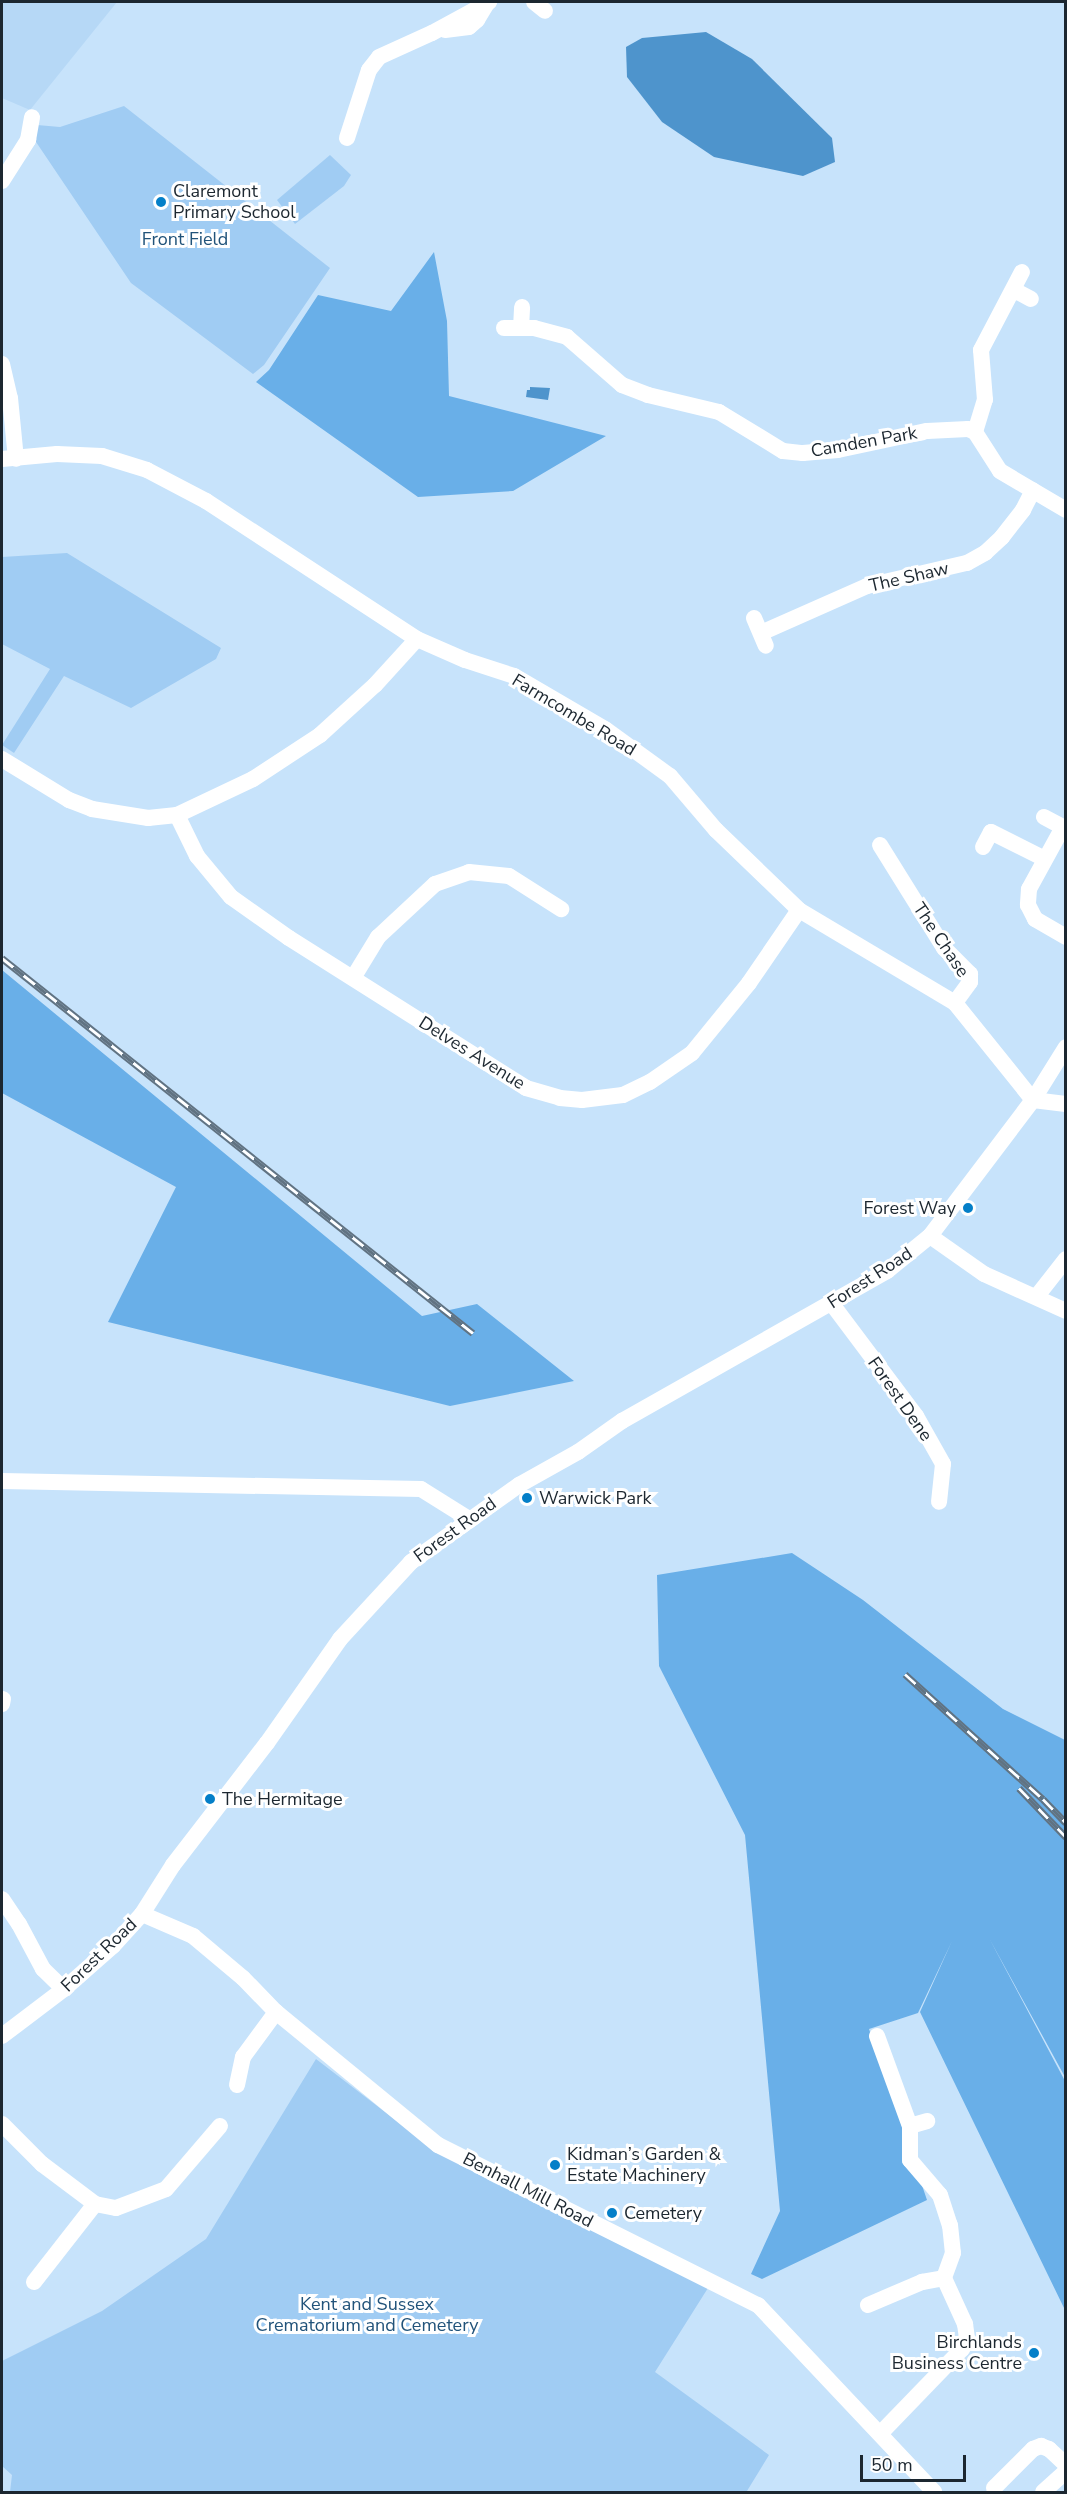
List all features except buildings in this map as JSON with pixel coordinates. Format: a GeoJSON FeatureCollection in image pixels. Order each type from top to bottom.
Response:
{"type":"FeatureCollection","features":[{"type":"Feature","properties":{"kind":"street"},"geometry":{"type":"LineString","coordinates":[[347,138],[369,70],[379,57],[432,33],[469,27],[477,20],[488,2]]}},
{"type":"Feature","properties":{"kind":"street"},"geometry":{"type":"LineString","coordinates":[[2,181],[28,140],[32,117]]}},
{"type":"Feature","properties":{"kind":"street"},"geometry":{"type":"LineString","coordinates":[[1022,272],[981,350],[985,400],[975,432],[1000,471],[1065,510]]}},
{"type":"Feature","properties":{"kind":"street"},"geometry":{"type":"LineString","coordinates":[[1014,291],[1031,299]]}},
{"type":"Feature","properties":{"kind":"street"},"geometry":{"type":"LineString","coordinates":[[521,328],[522,307]]}},
{"type":"Feature","properties":{"kind":"street","name":"Camden Park"},"geometry":{"type":"LineString","coordinates":[[504,328],[549,331],[567,337],[622,385],[648,395],[719,412],[783,451],[803,453],[838,450],[947,429],[968,429],[975,432]]}},
{"type":"Feature","properties":{"kind":"street"},"geometry":{"type":"LineString","coordinates":[[2,364],[10,398],[9,459]]}},
{"type":"Feature","properties":{"kind":"street","name":"Farmcombe Road"},"geometry":{"type":"LineString","coordinates":[[9,459],[57,454],[102,456],[147,470],[206,501],[417,639],[465,660],[514,676],[605,729],[670,776],[716,830],[799,910],[955,1003],[1033,1100]]}},
{"type":"Feature","properties":{"kind":"street","name":"The Shaw"},"geometry":{"type":"LineString","coordinates":[[760,632],[867,586],[967,563],[985,553],[1002,537],[1023,510],[1033,490]]}},
{"type":"Feature","properties":{"kind":"street"},"geometry":{"type":"LineString","coordinates":[[2,759],[69,800],[92,809],[148,818],[177,815],[253,779],[320,735],[375,685],[417,639]]}},
{"type":"Feature","properties":{"kind":"street","name":"Delves Avenue"},"geometry":{"type":"LineString","coordinates":[[177,815],[197,856],[231,897],[289,938],[526,1088],[560,1098],[582,1100],[623,1095],[650,1082],[692,1053],[748,983],[799,910]]}},
{"type":"Feature","properties":{"kind":"street"},"geometry":{"type":"LineString","coordinates":[[1044,817],[1063,827],[1029,889],[1028,905],[1035,919],[1065,937]]}},
{"type":"Feature","properties":{"kind":"street"},"geometry":{"type":"LineString","coordinates":[[983,847],[991,832],[1045,858]]}},
{"type":"Feature","properties":{"kind":"street","name":"The Chase"},"geometry":{"type":"LineString","coordinates":[[880,845],[944,948],[970,974],[970,982],[955,1003]]}},
{"type":"Feature","properties":{"kind":"street"},"geometry":{"type":"LineString","coordinates":[[354,978],[378,937],[427,891],[435,884],[469,872],[509,876],[561,909]]}},
{"type":"Feature","properties":{"kind":"street","name":"Forest Road"},"geometry":{"type":"LineString","coordinates":[[2,2036],[8,2022],[64,1989],[113,1946],[142,1914],[173,1865],[267,1743],[340,1640],[411,1562],[468,1519],[631,1416],[887,1271],[930,1236],[1033,1100],[1065,1047]]}},
{"type":"Feature","properties":{"kind":"street"},"geometry":{"type":"LineString","coordinates":[[1033,1100],[1065,1104]]}},
{"type":"Feature","properties":{"kind":"street"},"geometry":{"type":"LineString","coordinates":[[930,1236],[984,1274],[1037,1296],[1065,1311]]}},
{"type":"Feature","properties":{"kind":"street"},"geometry":{"type":"LineString","coordinates":[[1037,1296],[1065,1259]]}},
{"type":"Feature","properties":{"kind":"street","name":"Forest Dene"},"geometry":{"type":"LineString","coordinates":[[832,1304],[916,1416],[943,1464],[939,1502]]}},
{"type":"Feature","properties":{"kind":"street"},"geometry":{"type":"LineString","coordinates":[[2,1481],[421,1489],[468,1519]]}},
{"type":"Feature","properties":{"kind":"street"},"geometry":{"type":"LineString","coordinates":[[2,1899],[19,1924],[43,1969],[64,1989]]}},
{"type":"Feature","properties":{"kind":"street","name":"Benhall Mill Road"},"geometry":{"type":"LineString","coordinates":[[142,1914],[193,1936],[243,1978],[276,2012],[438,2145],[758,2305],[881,2433],[934,2493]]}},
{"type":"Feature","properties":{"kind":"street"},"geometry":{"type":"LineString","coordinates":[[237,2085],[243,2057],[276,2012]]}},
{"type":"Feature","properties":{"kind":"street"},"geometry":{"type":"LineString","coordinates":[[877,2036],[919,2123],[910,2160],[940,2195],[950,2225],[953,2253],[944,2278],[965,2324],[967,2338],[962,2349],[881,2433]]}},
{"type":"Feature","properties":{"kind":"street"},"geometry":{"type":"LineString","coordinates":[[2,2124],[42,2164],[95,2204],[116,2208],[166,2189],[220,2126]]}},
{"type":"Feature","properties":{"kind":"street"},"geometry":{"type":"LineString","coordinates":[[34,2282],[95,2204]]}},
{"type":"Feature","properties":{"kind":"street"},"geometry":{"type":"LineString","coordinates":[[868,2305],[922,2282],[944,2278]]}},
{"type":"Feature","properties":{"kind":"street"},"geometry":{"type":"LineString","coordinates":[[994,2488],[1033,2449],[1041,2446],[1049,2449],[1065,2465]]}},
{"type":"Feature","properties":{"kind":"street"},"geometry":{"type":"LineString","coordinates":[[1043,2493],[1065,2471]]}},
{"type":"Feature","properties":{"kind":"shaded area"},"geometry":{"type":"Polygon","coordinates":[[[2,2],[117,2],[30,110],[2,98],[2,2]]]}},
{"type":"Feature","properties":{"kind":"shaded area"},"geometry":{"type":"Polygon","coordinates":[[[706,32],[752,59],[832,138],[835,162],[803,176],[714,157],[662,122],[627,77],[626,47],[642,38],[706,32]]]}},
{"type":"Feature","properties":{"kind":"shaded area"},"geometry":{"type":"Polygon","coordinates":[[[434,252],[447,321],[449,396],[606,436],[513,491],[418,497],[256,382],[269,370],[318,295],[391,311],[434,252]]]}},
{"type":"Feature","properties":{"kind":"shaded area"},"geometry":{"type":"Polygon","coordinates":[[[530,387],[550,388],[548,400],[526,397],[530,387]]]}},
{"type":"Feature","properties":{"kind":"shaded area"},"geometry":{"type":"Polygon","coordinates":[[[2,970],[422,1316],[477,1304],[574,1381],[450,1406],[108,1322],[176,1187],[2,1093],[2,970]]]}},
{"type":"Feature","properties":{"kind":"shaded area"},"geometry":{"type":"Polygon","coordinates":[[[792,1553],[863,1600],[1003,1709],[1065,1740],[1065,2077],[989,1938],[1065,2081],[1065,2310],[920,2012],[952,1941],[918,2013],[869,2029],[927,2200],[762,2279],[751,2274],[780,2211],[745,1835],[659,1666],[657,1575],[792,1553]]]}},
{"type":"Feature","properties":{"kind":"green space","name":"Front Field"},"geometry":{"type":"Polygon","coordinates":[[[124,106],[330,268],[264,365],[253,374],[131,283],[32,136],[37,125],[60,127],[124,106]]]}},
{"type":"Feature","properties":{"kind":"green space"},"geometry":{"type":"Polygon","coordinates":[[[330,155],[351,175],[344,186],[295,224],[277,200],[330,155]]]}},
{"type":"Feature","properties":{"kind":"green space"},"geometry":{"type":"Polygon","coordinates":[[[67,553],[221,648],[216,659],[131,708],[64,676],[14,753],[2,745],[50,669],[2,644],[2,557],[67,553]]]}},
{"type":"Feature","properties":{"kind":"green space","name":"Kent and Sussex Crematorium and Cemetery"},"geometry":{"type":"Polygon","coordinates":[[[316,2059],[424,2142],[492,2182],[708,2288],[655,2372],[769,2455],[747,2491],[749,2492],[10,2492],[12,2475],[2,2466],[2,2361],[102,2311],[206,2239],[316,2059]]]}},
{"type":"Feature","properties":{"kind":"railway"},"geometry":{"type":"LineString","coordinates":[[2,958],[473,1333]]}},
{"type":"Feature","properties":{"kind":"railway"},"geometry":{"type":"LineString","coordinates":[[905,1674],[1043,1799],[1066,1823]]}},
{"type":"Feature","properties":{"kind":"railway"},"geometry":{"type":"LineString","coordinates":[[1019,1788],[1066,1837]]}},
{"type":"Feature","properties":{"kind":"place","name":"Claremont Primary School"},"geometry":{"type":"Point","coordinates":[161,202]}},
{"type":"Feature","properties":{"kind":"place","name":"Forest Way"},"geometry":{"type":"Point","coordinates":[968,1208]}},
{"type":"Feature","properties":{"kind":"place","name":"Warwick Park"},"geometry":{"type":"Point","coordinates":[527,1498]}},
{"type":"Feature","properties":{"kind":"place","name":"The Hermitage"},"geometry":{"type":"Point","coordinates":[210,1799]}},
{"type":"Feature","properties":{"kind":"place","name":"Kidman’s Garden & Estate Machinery"},"geometry":{"type":"Point","coordinates":[555,2165]}},
{"type":"Feature","properties":{"kind":"place","name":"Cemetery"},"geometry":{"type":"Point","coordinates":[612,2213]}},
{"type":"Feature","properties":{"kind":"place","name":"Birchlands Business Centre"},"geometry":{"type":"Point","coordinates":[1034,2353]}}]}
